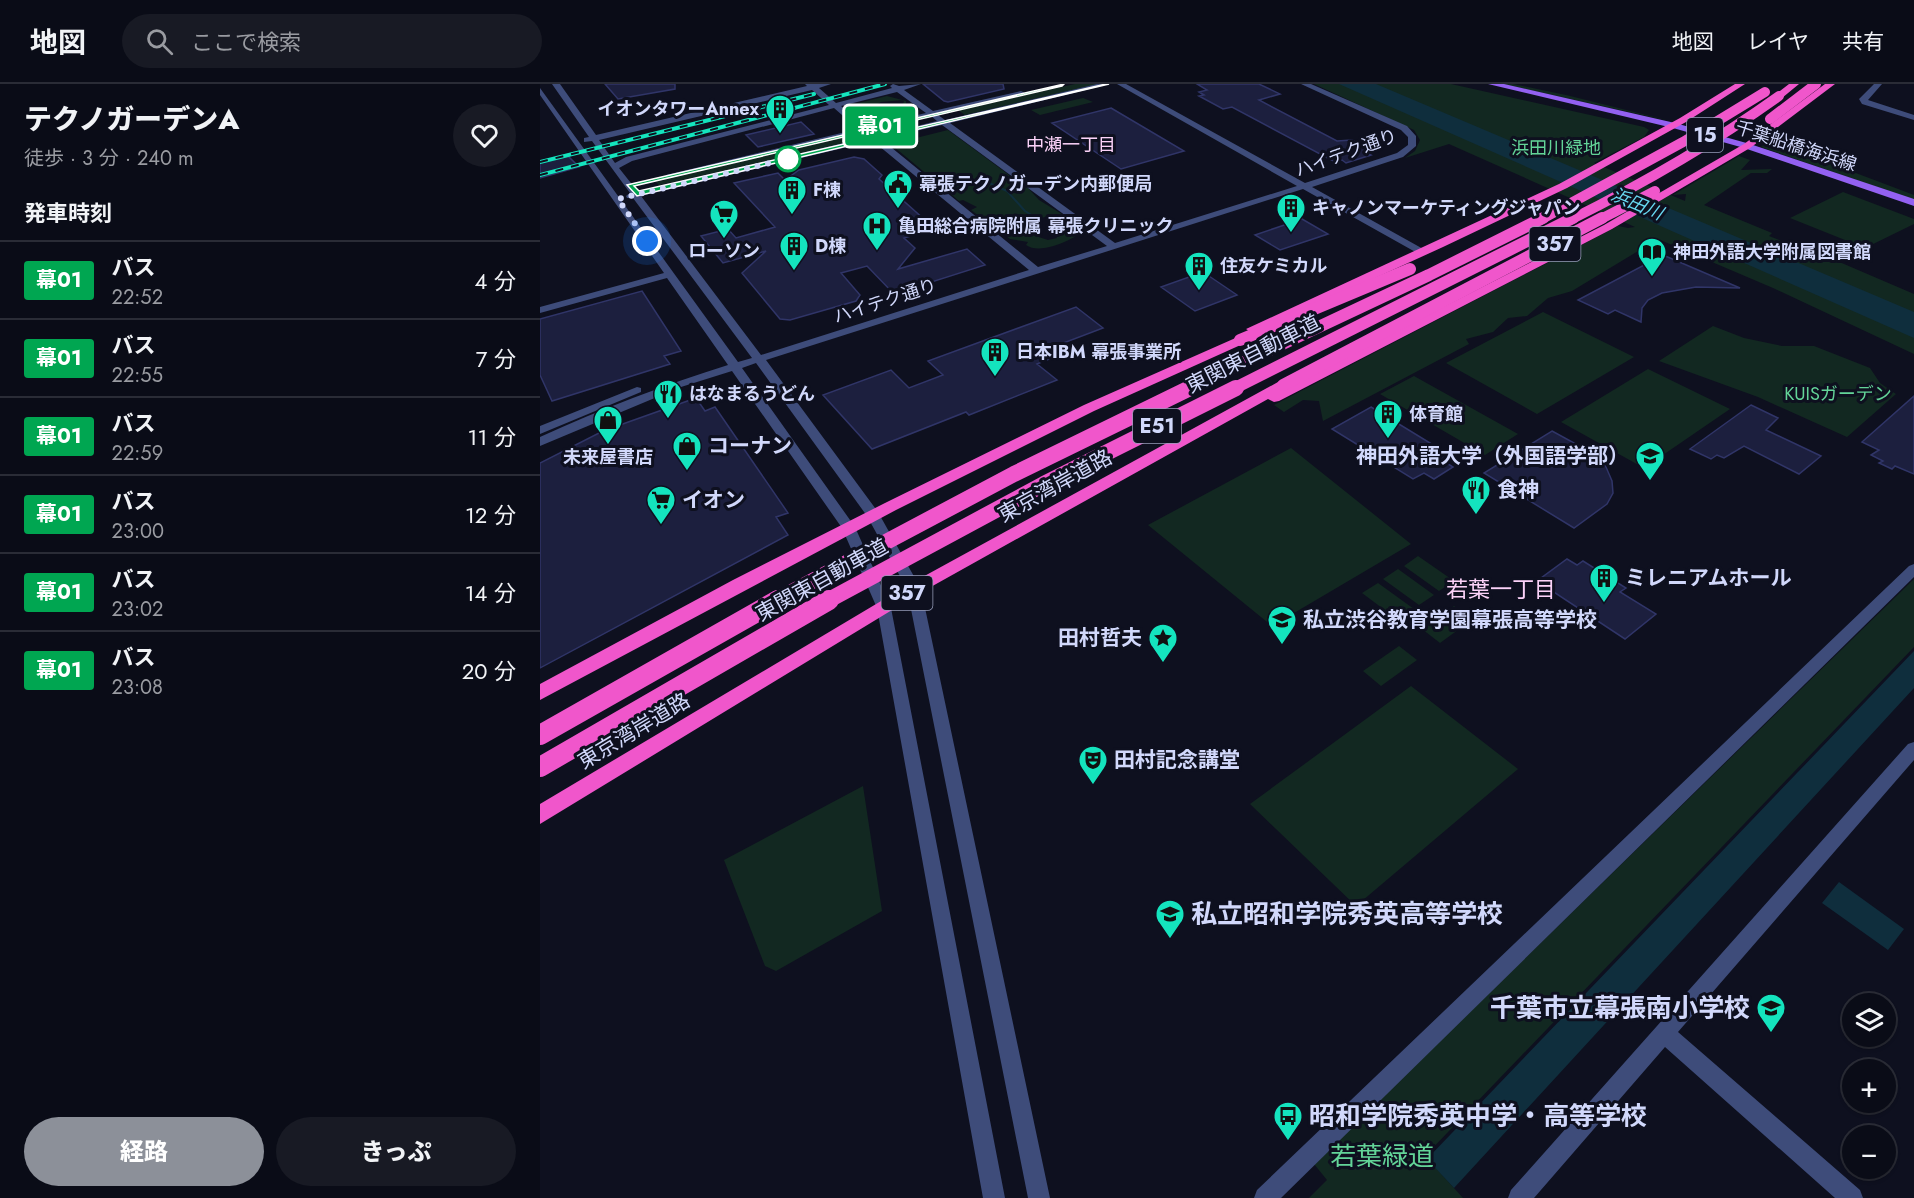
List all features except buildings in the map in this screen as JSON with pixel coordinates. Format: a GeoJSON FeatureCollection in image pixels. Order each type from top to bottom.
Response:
{"type":"FeatureCollection","features":[{"type":"Feature","properties":{"kind":"highway","name":"357"},"geometry":{"type":"LineString","coordinates":[[1206,354],[1234,338],[1434,247],[1601,167],[1675,126],[1741,84]]}},
{"type":"Feature","properties":{"kind":"highway","name":"357"},"geometry":{"type":"LineString","coordinates":[[540,693],[848,527],[1054,424],[1206,354],[1357,292],[1557,199],[1677,135],[1754,84]]}},
{"type":"Feature","properties":{"kind":"highway","name":"東関東自動車道"},"geometry":{"type":"LineString","coordinates":[[540,735],[735,624],[1033,465],[1637,170],[1775,84]]}},
{"type":"Feature","properties":{"kind":"highway","name":"東関東自動車道"},"geometry":{"type":"LineString","coordinates":[[540,767],[844,591],[1044,484],[1646,182],[1755,115],[1795,84]]}},
{"type":"Feature","properties":{"kind":"highway","name":"東京湾岸道路"},"geometry":{"type":"LineString","coordinates":[[540,815],[914,589],[1398,323],[1654,192],[1766,122],[1816,84]]}},
{"type":"Feature","properties":{"kind":"highway"},"geometry":{"type":"LineString","coordinates":[[1094,491],[1608,227],[1747,146],[1763,139],[1831,84]]}},
{"type":"Feature","properties":{"kind":"highway"},"geometry":{"type":"LineString","coordinates":[[540,684],[657,620],[693,609]]}},
{"type":"Feature","properties":{"kind":"main road","name":"千葉船橋海浜線"},"geometry":{"type":"LineString","coordinates":[[1492,84],[1675,126],[1747,146],[1914,203]]}},
{"type":"Feature","properties":{"kind":"main road","name":"千葉船橋海浜線"},"geometry":{"type":"LineString","coordinates":[[1526,84],[1688,118],[1763,139]]}},
{"type":"Feature","properties":{"kind":"street"},"geometry":{"type":"LineString","coordinates":[[556,84],[614,167],[636,187],[756,356],[873,514],[914,589],[1039,1198]]}},
{"type":"Feature","properties":{"kind":"street"},"geometry":{"type":"LineString","coordinates":[[579,142],[827,84]]}},
{"type":"Feature","properties":{"kind":"street"},"geometry":{"type":"LineString","coordinates":[[614,167],[629,159],[836,106],[895,86],[917,84]]}},
{"type":"Feature","properties":{"kind":"street"},"geometry":{"type":"LineString","coordinates":[[615,194],[636,187],[875,139],[1106,84]]}},
{"type":"Feature","properties":{"kind":"street"},"geometry":{"type":"LineString","coordinates":[[1122,84],[1306,183],[1434,247]]}},
{"type":"Feature","properties":{"kind":"street"},"geometry":{"type":"LineString","coordinates":[[1135,84],[1422,252]]}},
{"type":"Feature","properties":{"kind":"street","name":"ハイテク通り"},"geometry":{"type":"LineString","coordinates":[[542,425],[616,397],[734,363],[1407,151],[1413,141],[1412,136],[1404,128],[1305,84]]}},
{"type":"Feature","properties":{"kind":"street"},"geometry":{"type":"LineString","coordinates":[[1878,84],[1863,99],[1865,102],[1914,118]]}},
{"type":"Feature","properties":{"kind":"street"},"geometry":{"type":"LineString","coordinates":[[811,86],[1032,268]]}},
{"type":"Feature","properties":{"kind":"street"},"geometry":{"type":"LineString","coordinates":[[895,86],[1110,243]]}},
{"type":"Feature","properties":{"kind":"street"},"geometry":{"type":"LineString","coordinates":[[540,91],[579,142],[848,527],[884,608],[993,1198]]}},
{"type":"Feature","properties":{"kind":"street"},"geometry":{"type":"LineString","coordinates":[[663,177],[1030,92]]}},
{"type":"Feature","properties":{"kind":"street"},"geometry":{"type":"LineString","coordinates":[[540,310],[670,274]]}},
{"type":"Feature","properties":{"kind":"street","name":"ハイテク通り"},"geometry":{"type":"LineString","coordinates":[[540,442],[628,404],[734,363]]}},
{"type":"Feature","properties":{"kind":"street"},"geometry":{"type":"LineString","coordinates":[[1265,1198],[1914,569]]}},
{"type":"Feature","properties":{"kind":"street"},"geometry":{"type":"LineString","coordinates":[[1519,1198],[1914,749]]}},
{"type":"Feature","properties":{"kind":"street"},"geometry":{"type":"LineString","coordinates":[[1664,1033],[1852,1198]]}},
{"type":"Feature","properties":{"kind":"green space"},"geometry":{"type":"Polygon","coordinates":[[[1075,84],[1098,84],[965,115],[958,110],[1075,84]]]}},
{"type":"Feature","properties":{"kind":"green space","name":"浜田川緑地"},"geometry":{"type":"Polygon","coordinates":[[[1314,84],[1451,84],[1644,127],[1649,130],[1644,137],[1594,163],[1685,201],[1686,194],[1673,195],[1739,156],[1750,160],[1741,170],[1772,169],[1767,173],[1751,173],[1704,205],[1772,233],[1769,236],[1800,248],[1802,246],[1914,294],[1914,354],[1773,288],[1658,239],[1572,291],[1548,298],[1527,316],[1508,318],[1493,332],[1466,339],[1469,344],[1323,421],[1319,401],[1303,400],[1284,412],[1274,405],[1618,226],[1635,227],[1449,144],[1405,158],[1415,151],[1420,140],[1414,130],[1314,84]]]}},
{"type":"Feature","properties":{"kind":"green space"},"geometry":{"type":"Polygon","coordinates":[[[1502,84],[1513,84],[1566,95],[1670,121],[1502,84]]]}},
{"type":"Feature","properties":{"kind":"green space"},"geometry":{"type":"Polygon","coordinates":[[[887,96],[902,100],[881,102],[870,109],[886,118],[893,116],[904,102],[903,100],[911,106],[909,108],[911,113],[879,121],[862,120],[858,115],[850,112],[856,108],[855,104],[887,96]]]}},
{"type":"Feature","properties":{"kind":"green space"},"geometry":{"type":"Polygon","coordinates":[[[1083,98],[1093,102],[1040,115],[1031,110],[1083,98]]]}},
{"type":"Feature","properties":{"kind":"green space"},"geometry":{"type":"Polygon","coordinates":[[[948,130],[1009,175],[1015,182],[1027,187],[1039,200],[1070,219],[1082,232],[1063,243],[1047,248],[1032,248],[1026,245],[1028,242],[1010,239],[971,210],[977,207],[963,200],[959,201],[893,146],[896,143],[948,130]],[[1047,216],[1008,232],[1026,233],[1048,240],[1057,238],[1056,234],[1061,222],[1056,216],[1047,216]]]}},
{"type":"Feature","properties":{"kind":"green space"},"geometry":{"type":"Polygon","coordinates":[[[846,136],[852,142],[659,185],[656,182],[846,136]]]}},
{"type":"Feature","properties":{"kind":"green space"},"geometry":{"type":"Polygon","coordinates":[[[1764,144],[1832,164],[1914,195],[1914,200],[1761,147],[1764,144]]]}},
{"type":"Feature","properties":{"kind":"green space"},"geometry":{"type":"Polygon","coordinates":[[[1843,192],[1914,219],[1914,224],[1865,248],[1790,218],[1843,192]]]}},
{"type":"Feature","properties":{"kind":"green space"},"geometry":{"type":"Polygon","coordinates":[[[1543,312],[1634,357],[1537,414],[1446,363],[1543,312]]]}},
{"type":"Feature","properties":{"kind":"green space","name":"KUISガーデン"},"geometry":{"type":"Polygon","coordinates":[[[1713,326],[1744,338],[1782,346],[1814,346],[1870,368],[1880,383],[1896,394],[1847,437],[1758,397],[1659,361],[1713,326]]]}},
{"type":"Feature","properties":{"kind":"green space"},"geometry":{"type":"Polygon","coordinates":[[[1648,369],[1730,409],[1644,468],[1561,422],[1648,369]]]}},
{"type":"Feature","properties":{"kind":"green space"},"geometry":{"type":"Polygon","coordinates":[[[1414,376],[1518,434],[1485,455],[1380,394],[1414,376]]]}},
{"type":"Feature","properties":{"kind":"green space"},"geometry":{"type":"Polygon","coordinates":[[[1291,448],[1411,544],[1272,626],[1148,525],[1291,448]]]}},
{"type":"Feature","properties":{"kind":"green space"},"geometry":{"type":"Polygon","coordinates":[[[1418,556],[1454,581],[1439,591],[1404,566],[1418,556]]]}},
{"type":"Feature","properties":{"kind":"green space"},"geometry":{"type":"Polygon","coordinates":[[[1398,569],[1434,595],[1419,605],[1383,579],[1398,569]]]}},
{"type":"Feature","properties":{"kind":"green space","name":"若葉緑道"},"geometry":{"type":"Polygon","coordinates":[[[1914,579],[1914,647],[1425,1156],[1463,1198],[1309,1198],[1327,1180],[1314,1164],[1914,579]]]}},
{"type":"Feature","properties":{"kind":"green space"},"geometry":{"type":"Polygon","coordinates":[[[1378,583],[1414,609],[1398,620],[1362,593],[1378,583]]]}},
{"type":"Feature","properties":{"kind":"green space"},"geometry":{"type":"Polygon","coordinates":[[[1454,606],[1473,619],[1440,643],[1422,629],[1454,606]]]}},
{"type":"Feature","properties":{"kind":"green space"},"geometry":{"type":"Polygon","coordinates":[[[1399,646],[1417,660],[1381,686],[1363,671],[1399,646]]]}},
{"type":"Feature","properties":{"kind":"green space"},"geometry":{"type":"Polygon","coordinates":[[[1411,686],[1518,769],[1356,906],[1250,804],[1411,686]]]}},
{"type":"Feature","properties":{"kind":"green space"},"geometry":{"type":"Polygon","coordinates":[[[863,786],[882,911],[776,971],[765,966],[724,860],[863,786]]]}},
{"type":"Feature","properties":{"kind":"water","name":"浜田川"},"geometry":{"type":"Polygon","coordinates":[[[1339,84],[1376,84],[1914,312],[1914,338],[1339,84]]]}},
{"type":"Feature","properties":{"kind":"water"},"geometry":{"type":"Polygon","coordinates":[[[1914,651],[1914,688],[1454,1188],[1427,1159],[1914,651]]]}},
{"type":"Feature","properties":{"kind":"water"},"geometry":{"type":"Polygon","coordinates":[[[1839,882],[1904,929],[1888,950],[1822,903],[1839,882]]]}},
{"type":"Feature","properties":{"kind":"waterway"},"geometry":{"type":"LineString","coordinates":[[987,182],[1007,191],[1025,211],[1038,219]]}},
{"type":"Feature","properties":{"kind":"railway"},"geometry":{"type":"LineString","coordinates":[[540,175],[885,84]]}},
{"type":"Feature","properties":{"kind":"railway"},"geometry":{"type":"LineString","coordinates":[[540,162],[814,94]]}},
{"type":"Feature","properties":{"kind":"bus line","name":"幕01"},"geometry":{"type":"LineString","coordinates":[[1062,84],[630,185],[637,194],[1106,84]]}},
{"type":"Feature","properties":{"kind":"place","name":"イオンタワーAnnex"},"geometry":{"type":"Point","coordinates":[780,134]}},
{"type":"Feature","properties":{"kind":"place","name":"幕張テクノガーデン内郵便局"},"geometry":{"type":"Point","coordinates":[898,210]}},
{"type":"Feature","properties":{"kind":"place","name":"F棟"},"geometry":{"type":"Point","coordinates":[792,216]}},
{"type":"Feature","properties":{"kind":"place","name":"キャノンマーケティングジャパン"},"geometry":{"type":"Point","coordinates":[1291,234]}},
{"type":"Feature","properties":{"kind":"place","name":"ローソン"},"geometry":{"type":"Point","coordinates":[724,240]}},
{"type":"Feature","properties":{"kind":"place","name":"亀田総合病院附属 幕張クリニック"},"geometry":{"type":"Point","coordinates":[877,252]}},
{"type":"Feature","properties":{"kind":"place","name":"D棟"},"geometry":{"type":"Point","coordinates":[794,272]}},
{"type":"Feature","properties":{"kind":"place","name":"神田外語大学附属図書館"},"geometry":{"type":"Point","coordinates":[1652,278]}},
{"type":"Feature","properties":{"kind":"place","name":"住友ケミカル"},"geometry":{"type":"Point","coordinates":[1199,292]}},
{"type":"Feature","properties":{"kind":"place","name":"日本IBM 幕張事業所"},"geometry":{"type":"Point","coordinates":[995,378]}},
{"type":"Feature","properties":{"kind":"place","name":"はなまるうどん"},"geometry":{"type":"Point","coordinates":[668,420]}},
{"type":"Feature","properties":{"kind":"place","name":"体育館"},"geometry":{"type":"Point","coordinates":[1388,440]}},
{"type":"Feature","properties":{"kind":"place","name":"未来屋書店"},"geometry":{"type":"Point","coordinates":[608,446]}},
{"type":"Feature","properties":{"kind":"place","name":"コーナン"},"geometry":{"type":"Point","coordinates":[687,472]}},
{"type":"Feature","properties":{"kind":"place","name":"神田外語大学（外国語学部）"},"geometry":{"type":"Point","coordinates":[1650,482]}},
{"type":"Feature","properties":{"kind":"place","name":"食神"},"geometry":{"type":"Point","coordinates":[1476,516]}},
{"type":"Feature","properties":{"kind":"place","name":"イオン"},"geometry":{"type":"Point","coordinates":[661,526]}},
{"type":"Feature","properties":{"kind":"place","name":"ミレニアムホール"},"geometry":{"type":"Point","coordinates":[1604,604]}},
{"type":"Feature","properties":{"kind":"place","name":"私立渋谷教育学園幕張高等学校"},"geometry":{"type":"Point","coordinates":[1282,646]}},
{"type":"Feature","properties":{"kind":"place","name":"田村哲夫"},"geometry":{"type":"Point","coordinates":[1163,664]}},
{"type":"Feature","properties":{"kind":"place","name":"田村記念講堂"},"geometry":{"type":"Point","coordinates":[1093,786]}},
{"type":"Feature","properties":{"kind":"place","name":"私立昭和学院秀英高等学校"},"geometry":{"type":"Point","coordinates":[1170,940]}},
{"type":"Feature","properties":{"kind":"place","name":"千葉市立幕張南小学校"},"geometry":{"type":"Point","coordinates":[1771,1034]}},
{"type":"Feature","properties":{"kind":"place","name":"昭和学院秀英中学・高等学校"},"geometry":{"type":"Point","coordinates":[1288,1142]}},
{"type":"Feature","properties":{"kind":"district","name":"中瀬一丁目"},"geometry":{"type":"Point","coordinates":[1071,145]}},
{"type":"Feature","properties":{"kind":"district","name":"若葉一丁目"},"geometry":{"type":"Point","coordinates":[1501,589]}},
{"type":"Feature","properties":{"kind":"route"},"geometry":{"type":"LineString","coordinates":[[647,241],[618,199],[796,157],[788,159]]}}]}
